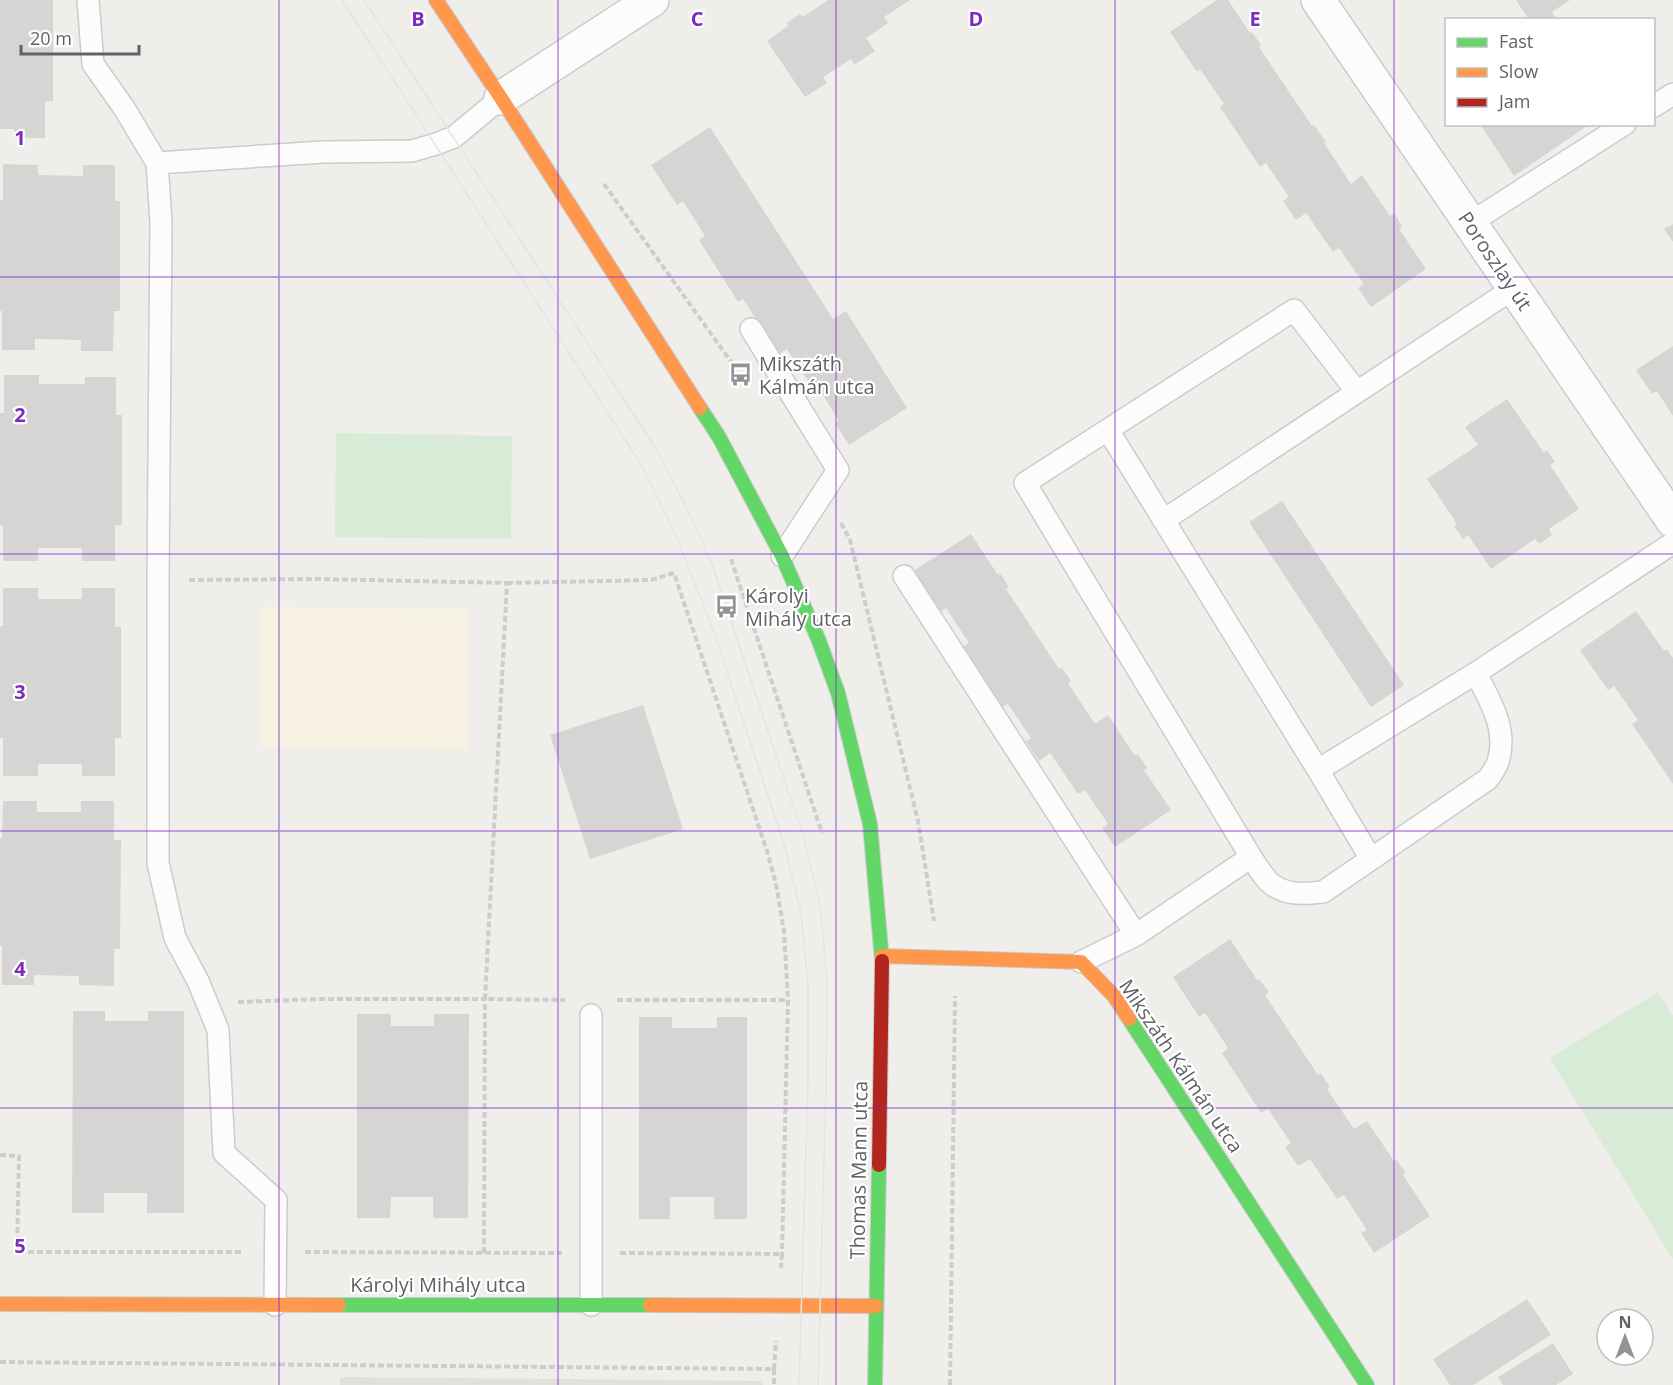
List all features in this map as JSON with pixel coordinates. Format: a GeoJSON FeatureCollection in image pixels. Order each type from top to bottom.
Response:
{"type":"FeatureCollection","features":[{"type":"Feature","properties":{"kind":"street"},"geometry":{"type":"LineString","coordinates":[[436,0],[719,437],[782,556],[838,693],[870,824],[882,956],[1082,962]]}},
{"type":"Feature","properties":{"kind":"street"},"geometry":{"type":"LineString","coordinates":[[501,99],[652,0]]}},
{"type":"Feature","properties":{"kind":"street","name":"Poroszlay út"},"geometry":{"type":"LineString","coordinates":[[1318,0],[1673,521]]}},
{"type":"Feature","properties":{"kind":"street","name":"Thomas Mann utca"},"geometry":{"type":"LineString","coordinates":[[875,1385],[882,956]]}},
{"type":"Feature","properties":{"kind":"street","name":"Mikszáth Kálmán utca"},"geometry":{"type":"LineString","coordinates":[[1082,962],[1114,996],[1367,1385]]}},
{"type":"Feature","properties":{"kind":"street","name":"Károlyi Mihály utca"},"geometry":{"type":"LineString","coordinates":[[0,1304],[876,1306]]}},
{"type":"Feature","properties":{"kind":"lane"},"geometry":{"type":"LineString","coordinates":[[88,0],[93,64],[124,108],[157,163],[161,222],[158,863],[174,938],[198,981],[218,1030],[224,1153],[276,1200],[275,1305]]}},
{"type":"Feature","properties":{"kind":"lane"},"geometry":{"type":"LineString","coordinates":[[1655,105],[1673,94]]}},
{"type":"Feature","properties":{"kind":"lane"},"geometry":{"type":"LineString","coordinates":[[157,163],[323,152],[412,151],[454,137],[501,99]]}},
{"type":"Feature","properties":{"kind":"lane"},"geometry":{"type":"LineString","coordinates":[[1470,223],[1622,126]]}},
{"type":"Feature","properties":{"kind":"lane"},"geometry":{"type":"LineString","coordinates":[[1164,519],[1514,288]]}},
{"type":"Feature","properties":{"kind":"lane"},"geometry":{"type":"LineString","coordinates":[[1357,393],[1294,310],[1025,483],[1251,857],[1269,882],[1283,890],[1300,895],[1323,892],[1488,779],[1499,760],[1502,741],[1499,721],[1476,673]]}},
{"type":"Feature","properties":{"kind":"lane"},"geometry":{"type":"LineString","coordinates":[[751,329],[838,470],[782,556]]}},
{"type":"Feature","properties":{"kind":"lane"},"geometry":{"type":"LineString","coordinates":[[1108,430],[1371,859]]}},
{"type":"Feature","properties":{"kind":"lane"},"geometry":{"type":"LineString","coordinates":[[1318,770],[1476,673],[1673,543]]}},
{"type":"Feature","properties":{"kind":"lane"},"geometry":{"type":"LineString","coordinates":[[904,576],[1136,935]]}},
{"type":"Feature","properties":{"kind":"lane"},"geometry":{"type":"LineString","coordinates":[[1082,962],[1136,935],[1251,857]]}},
{"type":"Feature","properties":{"kind":"lane"},"geometry":{"type":"LineString","coordinates":[[591,1015],[591,1305]]}},
{"type":"Feature","properties":{"kind":"path"},"geometry":{"type":"LineString","coordinates":[[731,560],[822,833]]}},
{"type":"Feature","properties":{"kind":"path"},"geometry":{"type":"LineString","coordinates":[[158,580],[316,579],[507,583],[651,580],[674,573],[767,851],[776,884],[784,931],[788,1000],[782,1254],[774,1385]]}},
{"type":"Feature","properties":{"kind":"path"},"geometry":{"type":"LineString","coordinates":[[484,1253],[485,999],[507,583]]}},
{"type":"Feature","properties":{"kind":"path"},"geometry":{"type":"LineString","coordinates":[[207,1003],[322,999],[567,1000]]}},
{"type":"Feature","properties":{"kind":"path"},"geometry":{"type":"LineString","coordinates":[[614,1000],[788,1000]]}},
{"type":"Feature","properties":{"kind":"path"},"geometry":{"type":"LineString","coordinates":[[0,1155],[19,1156],[17,1252],[782,1254]]}},
{"type":"Feature","properties":{"kind":"path"},"geometry":{"type":"LineString","coordinates":[[0,1362],[774,1369]]}},
{"type":"Feature","properties":{"kind":"shaded area"},"geometry":{"type":"Polygon","coordinates":[[[340,1377],[763,1381],[763,1385],[340,1385],[340,1377]]]}},
{"type":"Feature","properties":{"kind":"green space"},"geometry":{"type":"Polygon","coordinates":[[[336,433],[512,436],[511,539],[335,537],[336,433]]]}},
{"type":"Feature","properties":{"kind":"green space"},"geometry":{"type":"Polygon","coordinates":[[[1658,992],[1673,1016],[1673,1260],[1550,1058],[1658,992]]]}},
{"type":"Feature","properties":{"kind":"sand"},"geometry":{"type":"Polygon","coordinates":[[[261,607],[468,609],[467,750],[260,748],[261,607]]]}},
{"type":"Feature","properties":{"kind":"building"},"geometry":{"type":"Polygon","coordinates":[[[0,0],[53,0],[53,101],[45,101],[45,138],[14,138],[14,129],[0,129],[0,0]]]}},
{"type":"Feature","properties":{"kind":"building"},"geometry":{"type":"Polygon","coordinates":[[[828,0],[910,0],[884,17],[888,23],[866,38],[875,51],[854,65],[851,59],[823,77],[827,83],[805,97],[767,41],[800,14],[803,17],[828,0]]]}},
{"type":"Feature","properties":{"kind":"building"},"geometry":{"type":"Polygon","coordinates":[[[1217,0],[1228,0],[1250,33],[1252,32],[1261,45],[1259,47],[1312,126],[1314,125],[1326,142],[1324,143],[1351,184],[1362,175],[1390,216],[1394,213],[1402,226],[1399,229],[1426,269],[1371,307],[1358,288],[1364,284],[1339,248],[1333,252],[1306,213],[1296,220],[1283,201],[1289,197],[1266,163],[1260,167],[1220,107],[1224,104],[1200,69],[1197,72],[1170,32],[1217,0]]]}},
{"type":"Feature","properties":{"kind":"building"},"geometry":{"type":"Polygon","coordinates":[[[1516,0],[1570,0],[1552,12],[1556,18],[1528,18],[1516,0]]]}},
{"type":"Feature","properties":{"kind":"building"},"geometry":{"type":"Polygon","coordinates":[[[1481,126],[1587,126],[1514,176],[1481,126]]]}},
{"type":"Feature","properties":{"kind":"building"},"geometry":{"type":"Polygon","coordinates":[[[710,127],[833,319],[846,311],[907,408],[849,445],[835,423],[839,421],[818,387],[814,390],[787,349],[774,357],[766,334],[743,299],[738,302],[699,240],[705,236],[683,201],[677,205],[651,165],[710,127]]]}},
{"type":"Feature","properties":{"kind":"building"},"geometry":{"type":"Polygon","coordinates":[[[3,164],[38,165],[38,175],[83,176],[83,165],[115,165],[115,201],[120,201],[120,311],[114,311],[113,351],[81,351],[81,340],[35,339],[35,350],[2,350],[0,200],[3,200],[3,164]]]}},
{"type":"Feature","properties":{"kind":"building"},"geometry":{"type":"Polygon","coordinates":[[[1673,224],[1673,242],[1664,229],[1673,224]]]}},
{"type":"Feature","properties":{"kind":"building"},"geometry":{"type":"Polygon","coordinates":[[[1673,346],[1673,416],[1657,391],[1652,394],[1636,370],[1673,346]]]}},
{"type":"Feature","properties":{"kind":"building"},"geometry":{"type":"Polygon","coordinates":[[[4,375],[39,375],[39,384],[85,384],[85,377],[116,377],[116,415],[122,415],[122,525],[115,525],[115,561],[82,561],[82,548],[38,548],[38,561],[3,561],[3,525],[0,525],[0,413],[4,413],[4,375]]]}},
{"type":"Feature","properties":{"kind":"building"},"geometry":{"type":"Polygon","coordinates":[[[1507,399],[1544,453],[1547,450],[1555,462],[1550,465],[1579,509],[1549,529],[1552,535],[1539,544],[1535,539],[1491,569],[1468,535],[1463,539],[1454,526],[1457,524],[1427,479],[1478,445],[1465,427],[1507,399]]]}},
{"type":"Feature","properties":{"kind":"building"},"geometry":{"type":"Polygon","coordinates":[[[1282,501],[1404,685],[1371,707],[1249,522],[1282,501]]]}},
{"type":"Feature","properties":{"kind":"building"},"geometry":{"type":"Polygon","coordinates":[[[971,534],[998,575],[1000,573],[1009,587],[1006,589],[1059,669],[1062,668],[1071,681],[1068,683],[1095,724],[1108,715],[1135,756],[1138,754],[1147,768],[1144,770],[1171,810],[1115,847],[1102,828],[1108,824],[1085,790],[1078,794],[1050,753],[1039,761],[1026,741],[1031,738],[1008,704],[1002,707],[962,647],[969,643],[946,608],[940,612],[913,571],[971,534]]]}},
{"type":"Feature","properties":{"kind":"building"},"geometry":{"type":"Polygon","coordinates":[[[3,588],[38,588],[38,599],[82,599],[82,588],[115,588],[115,627],[121,627],[121,738],[115,738],[115,776],[82,776],[82,764],[38,764],[38,776],[3,776],[3,738],[0,738],[0,626],[3,626],[3,588]]]}},
{"type":"Feature","properties":{"kind":"building"},"geometry":{"type":"Polygon","coordinates":[[[1636,611],[1664,651],[1667,649],[1673,658],[1673,784],[1632,724],[1638,720],[1614,686],[1608,690],[1580,650],[1636,611]]]}},
{"type":"Feature","properties":{"kind":"building"},"geometry":{"type":"Polygon","coordinates":[[[643,705],[683,829],[590,859],[550,735],[643,705]]]}},
{"type":"Feature","properties":{"kind":"building"},"geometry":{"type":"Polygon","coordinates":[[[3,801],[37,801],[37,812],[81,812],[81,801],[114,801],[114,840],[121,840],[120,949],[114,949],[114,986],[79,985],[79,976],[34,975],[34,985],[2,985],[0,838],[2,838],[3,801]]]}},
{"type":"Feature","properties":{"kind":"building"},"geometry":{"type":"Polygon","coordinates":[[[1230,939],[1257,980],[1259,979],[1269,992],[1265,995],[1318,1075],[1321,1073],[1330,1087],[1327,1089],[1354,1129],[1367,1121],[1394,1161],[1397,1160],[1406,1173],[1403,1175],[1430,1216],[1374,1253],[1361,1233],[1367,1230],[1344,1195],[1337,1199],[1310,1159],[1298,1166],[1285,1147],[1291,1143],[1268,1109],[1261,1113],[1222,1053],[1228,1048],[1205,1013],[1199,1017],[1173,977],[1230,939]]]}},
{"type":"Feature","properties":{"kind":"building"},"geometry":{"type":"Polygon","coordinates":[[[73,1011],[105,1011],[105,1021],[148,1021],[148,1011],[184,1011],[184,1213],[147,1213],[147,1193],[104,1193],[104,1213],[72,1213],[73,1011]]]}},
{"type":"Feature","properties":{"kind":"building"},"geometry":{"type":"Polygon","coordinates":[[[357,1014],[391,1014],[391,1026],[434,1026],[434,1014],[469,1014],[468,1218],[433,1218],[433,1197],[391,1197],[390,1218],[357,1218],[357,1014]]]}},
{"type":"Feature","properties":{"kind":"building"},"geometry":{"type":"Polygon","coordinates":[[[639,1017],[672,1017],[672,1028],[717,1028],[717,1017],[747,1017],[747,1219],[714,1219],[714,1197],[670,1197],[670,1219],[639,1219],[639,1017]]]}},
{"type":"Feature","properties":{"kind":"building"},"geometry":{"type":"Polygon","coordinates":[[[1527,1299],[1551,1335],[1473,1385],[1450,1385],[1433,1359],[1527,1299]]]}},
{"type":"Feature","properties":{"kind":"building"},"geometry":{"type":"Polygon","coordinates":[[[1553,1343],[1573,1374],[1556,1385],[1503,1385],[1498,1377],[1553,1343]]]}},
{"type":"Feature","properties":{"kind":"tram line"},"geometry":{"type":"LineString","coordinates":[[342,0],[642,466],[674,531],[715,635],[784,844],[801,913],[808,984],[808,1082],[799,1385]]}},
{"type":"Feature","properties":{"kind":"tram line"},"geometry":{"type":"LineString","coordinates":[[364,0],[653,444],[669,473],[712,564],[804,838],[821,910],[827,982],[818,1385]]}},
{"type":"Feature","properties":{"kind":"traffic: fast"},"geometry":{"type":"LineString","coordinates":[[700,408],[719,437],[782,556],[819,641],[838,693],[870,824],[882,961]]}},
{"type":"Feature","properties":{"kind":"traffic: fast"},"geometry":{"type":"LineString","coordinates":[[1129,1019],[1367,1385]]}},
{"type":"Feature","properties":{"kind":"traffic: fast"},"geometry":{"type":"LineString","coordinates":[[875,1385],[879,1165]]}},
{"type":"Feature","properties":{"kind":"traffic: fast"},"geometry":{"type":"LineString","coordinates":[[339,1305],[650,1305]]}},
{"type":"Feature","properties":{"kind":"traffic: slow"},"geometry":{"type":"LineString","coordinates":[[436,0],[700,408]]}},
{"type":"Feature","properties":{"kind":"traffic: slow"},"geometry":{"type":"LineString","coordinates":[[882,956],[1081,962],[1114,996],[1129,1019]]}},
{"type":"Feature","properties":{"kind":"traffic: slow"},"geometry":{"type":"LineString","coordinates":[[0,1304],[339,1305]]}},
{"type":"Feature","properties":{"kind":"traffic: slow"},"geometry":{"type":"LineString","coordinates":[[650,1305],[876,1306]]}},
{"type":"Feature","properties":{"kind":"traffic: jam"},"geometry":{"type":"LineString","coordinates":[[879,1165],[882,961]]}},
{"type":"Feature","properties":{"kind":"place","name":"Mikszáth Kálmán utca"},"geometry":{"type":"Point","coordinates":[741,375]}},
{"type":"Feature","properties":{"kind":"place","name":"Károlyi Mihály utca"},"geometry":{"type":"Point","coordinates":[727,607]}}]}
